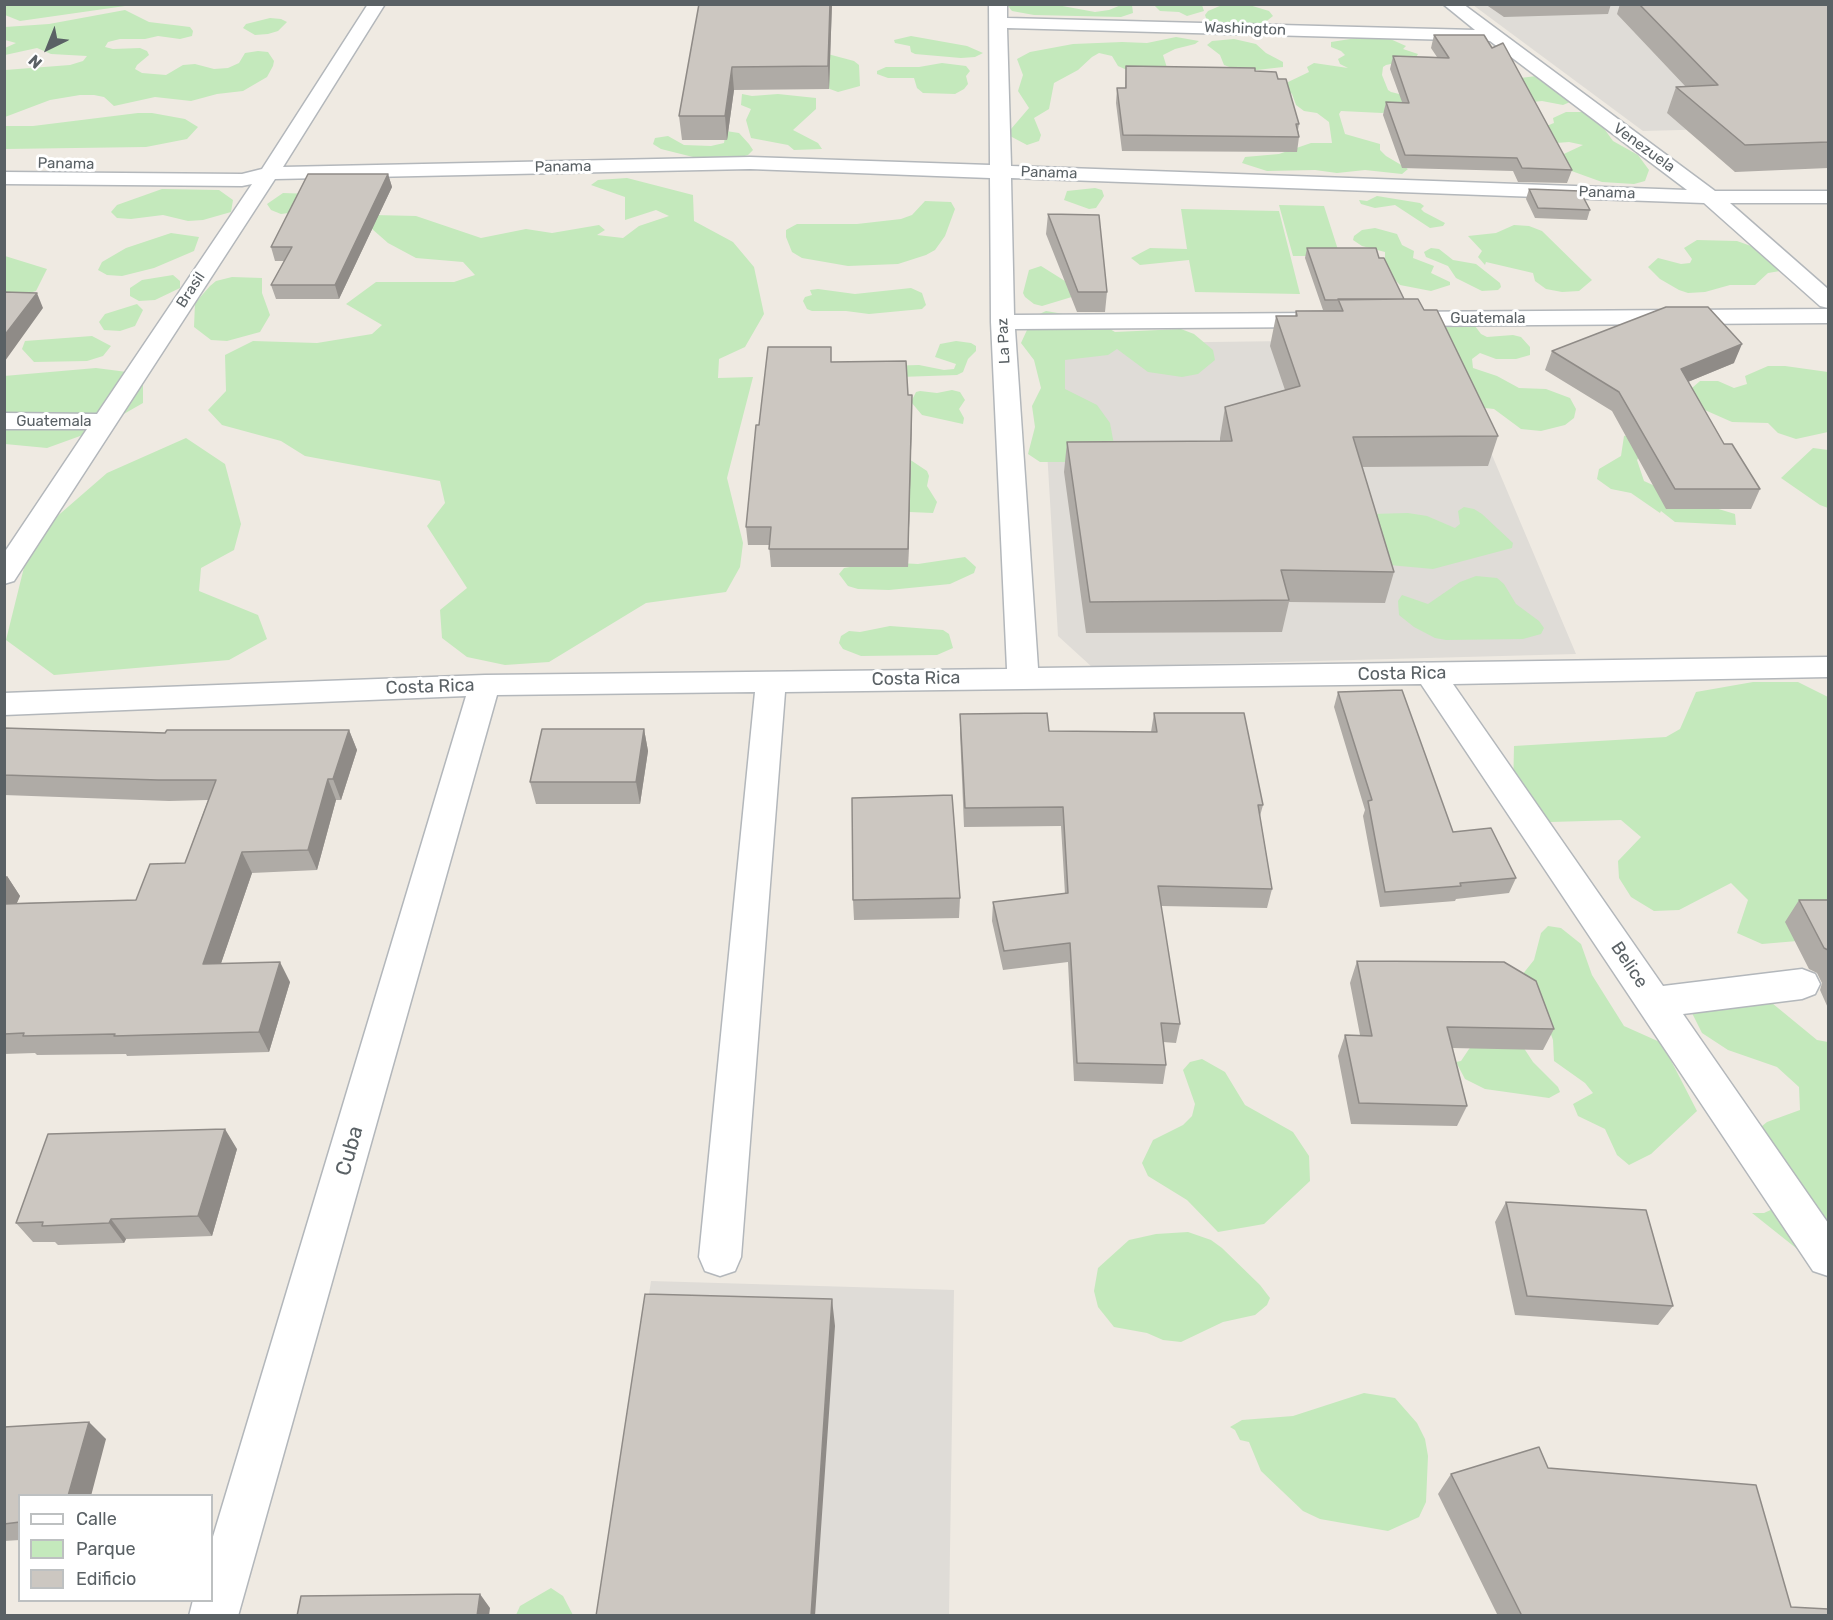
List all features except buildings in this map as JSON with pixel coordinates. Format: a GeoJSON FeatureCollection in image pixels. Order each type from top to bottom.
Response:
{"type":"FeatureCollection","features":[{"type":"Feature","properties":{"kind":"street","name":"Brasil"},"geometry":{"type":"LineString","coordinates":[[4,575],[269,173],[377,4]]}},
{"type":"Feature","properties":{"kind":"street","name":"Venezuela"},"geometry":{"type":"LineString","coordinates":[[1451,4],[1710,197],[1828,301]]}},
{"type":"Feature","properties":{"kind":"street","name":"Washington"},"geometry":{"type":"LineString","coordinates":[[998,14],[1492,36]]}},
{"type":"Feature","properties":{"kind":"street","name":"La Paz"},"geometry":{"type":"LineString","coordinates":[[998,14],[1003,322],[1023,677]]}},
{"type":"Feature","properties":{"kind":"street","name":"Panama"},"geometry":{"type":"LineString","coordinates":[[4,163],[249,166],[269,173]]}},
{"type":"Feature","properties":{"kind":"street","name":"Panama"},"geometry":{"type":"LineString","coordinates":[[4,178],[242,180],[269,173],[750,163],[1710,197],[1828,197]]}},
{"type":"Feature","properties":{"kind":"street","name":"Guatemala"},"geometry":{"type":"LineString","coordinates":[[1374,319],[1828,316]]}},
{"type":"Feature","properties":{"kind":"street"},"geometry":{"type":"LineString","coordinates":[[1003,322],[1338,320]]}},
{"type":"Feature","properties":{"kind":"street","name":"Guatemala"},"geometry":{"type":"LineString","coordinates":[[4,421],[104,422]]}},
{"type":"Feature","properties":{"kind":"street","name":"Costa Rica"},"geometry":{"type":"LineString","coordinates":[[4,704],[485,685],[1828,667]]}},
{"type":"Feature","properties":{"kind":"street","name":"Belice"},"geometry":{"type":"LineString","coordinates":[[1430,674],[1828,1257]]}},
{"type":"Feature","properties":{"kind":"street"},"geometry":{"type":"LineString","coordinates":[[720,1257],[771,681]]}},
{"type":"Feature","properties":{"kind":"street","name":"Cuba"},"geometry":{"type":"LineString","coordinates":[[213,1616],[485,685]]}},
{"type":"Feature","properties":{"kind":"street"},"geometry":{"type":"LineString","coordinates":[[1655,1002],[1802,984]]}},
{"type":"Feature","properties":{"kind":"shaded area"},"geometry":{"type":"Polygon","coordinates":[[[1473,5],[1828,5],[1828,126],[1643,131],[1473,5]]]}},
{"type":"Feature","properties":{"kind":"shaded area"},"geometry":{"type":"Polygon","coordinates":[[[1443,339],[1576,654],[1092,667],[1058,636],[1041,349],[1057,344],[1443,339]]]}},
{"type":"Feature","properties":{"kind":"shaded area"},"geometry":{"type":"Polygon","coordinates":[[[651,1281],[954,1290],[949,1615],[600,1616],[651,1281]]]}},
{"type":"Feature","properties":{"kind":"green space"},"geometry":{"type":"Polygon","coordinates":[[[1010,4],[1057,5],[1095,12],[1121,5],[1132,5],[1133,13],[1121,17],[1034,15],[1012,11],[1008,6],[1010,4]]]}},
{"type":"Feature","properties":{"kind":"green space"},"geometry":{"type":"Polygon","coordinates":[[[1246,4],[1269,11],[1273,16],[1263,24],[1218,24],[1207,21],[1205,15],[1208,11],[1222,5],[1246,4]]]}},
{"type":"Feature","properties":{"kind":"green space"},"geometry":{"type":"Polygon","coordinates":[[[132,5],[20,21],[5,15],[5,6],[132,5]]]}},
{"type":"Feature","properties":{"kind":"green space"},"geometry":{"type":"Polygon","coordinates":[[[1154,5],[1202,5],[1204,11],[1187,16],[1179,12],[1160,11],[1154,5]]]}},
{"type":"Feature","properties":{"kind":"green space"},"geometry":{"type":"Polygon","coordinates":[[[125,10],[149,22],[190,27],[193,31],[192,36],[180,39],[158,36],[108,42],[105,47],[140,48],[147,51],[149,55],[135,69],[142,73],[166,75],[183,65],[195,64],[214,69],[228,68],[239,63],[245,53],[258,51],[268,52],[274,61],[273,66],[267,77],[243,91],[217,94],[191,101],[155,97],[114,106],[104,97],[80,95],[50,100],[5,117],[5,70],[70,65],[83,61],[87,56],[51,54],[37,48],[5,55],[5,48],[16,43],[5,40],[5,27],[49,24],[125,10]]]}},
{"type":"Feature","properties":{"kind":"green space"},"geometry":{"type":"Polygon","coordinates":[[[270,18],[287,22],[278,31],[268,34],[255,35],[243,28],[246,24],[270,18]]]}},
{"type":"Feature","properties":{"kind":"green space"},"geometry":{"type":"Polygon","coordinates":[[[911,36],[967,46],[983,53],[975,57],[961,58],[915,54],[911,52],[910,46],[895,43],[894,40],[911,36]]]}},
{"type":"Feature","properties":{"kind":"green space"},"geometry":{"type":"Polygon","coordinates":[[[1176,37],[1199,41],[1163,55],[1168,71],[1136,74],[1118,66],[1112,56],[1099,53],[1092,57],[1078,70],[1054,83],[1049,109],[1034,118],[1041,135],[1039,141],[1027,145],[1010,136],[1011,129],[1029,108],[1018,91],[1023,75],[1017,59],[1030,52],[1073,44],[1147,43],[1176,37]]]}},
{"type":"Feature","properties":{"kind":"green space"},"geometry":{"type":"Polygon","coordinates":[[[1363,37],[1388,38],[1406,46],[1403,49],[1418,54],[1415,59],[1386,65],[1383,67],[1382,75],[1391,92],[1428,101],[1382,113],[1341,111],[1339,114],[1345,134],[1380,144],[1380,150],[1386,156],[1408,169],[1402,174],[1365,170],[1337,173],[1315,170],[1267,171],[1242,163],[1245,157],[1279,154],[1311,143],[1332,143],[1329,122],[1317,113],[1304,111],[1296,105],[1292,94],[1285,89],[1286,83],[1309,72],[1307,67],[1314,63],[1348,68],[1340,64],[1338,59],[1345,55],[1331,47],[1331,42],[1363,37]]]}},
{"type":"Feature","properties":{"kind":"green space"},"geometry":{"type":"Polygon","coordinates":[[[1234,39],[1256,44],[1266,53],[1283,62],[1283,67],[1248,71],[1235,69],[1224,65],[1220,55],[1207,45],[1212,41],[1234,39]]]}},
{"type":"Feature","properties":{"kind":"green space"},"geometry":{"type":"Polygon","coordinates":[[[824,53],[854,61],[859,65],[860,86],[838,92],[819,85],[824,53]]]}},
{"type":"Feature","properties":{"kind":"green space"},"geometry":{"type":"Polygon","coordinates":[[[942,63],[966,66],[970,71],[966,76],[968,84],[964,89],[955,94],[923,93],[917,88],[914,78],[888,78],[877,74],[877,71],[886,67],[919,67],[942,63]]]}},
{"type":"Feature","properties":{"kind":"green space"},"geometry":{"type":"Polygon","coordinates":[[[1552,74],[1563,77],[1584,96],[1563,105],[1542,101],[1514,104],[1495,103],[1509,116],[1506,121],[1509,124],[1530,126],[1549,125],[1554,123],[1553,118],[1566,112],[1585,112],[1598,120],[1613,141],[1638,155],[1649,170],[1645,181],[1634,184],[1602,182],[1566,169],[1551,160],[1583,145],[1569,142],[1556,143],[1552,137],[1538,134],[1511,134],[1467,128],[1457,123],[1445,111],[1455,95],[1463,92],[1495,91],[1505,80],[1552,74]]]}},
{"type":"Feature","properties":{"kind":"green space"},"geometry":{"type":"Polygon","coordinates":[[[742,94],[752,96],[778,94],[816,98],[816,109],[793,130],[818,143],[822,149],[794,150],[788,145],[751,138],[746,120],[751,109],[741,105],[742,94]]]}},
{"type":"Feature","properties":{"kind":"green space"},"geometry":{"type":"Polygon","coordinates":[[[138,113],[185,119],[198,127],[187,139],[146,147],[5,149],[5,126],[33,126],[138,113]]]}},
{"type":"Feature","properties":{"kind":"green space"},"geometry":{"type":"Polygon","coordinates":[[[726,131],[739,133],[753,150],[748,155],[724,162],[709,161],[661,149],[653,144],[655,138],[668,136],[684,145],[711,146],[724,143],[726,131]]]}},
{"type":"Feature","properties":{"kind":"green space"},"geometry":{"type":"Polygon","coordinates":[[[627,178],[693,195],[694,221],[733,242],[754,267],[764,314],[745,347],[719,359],[718,378],[753,377],[727,478],[743,543],[740,567],[726,592],[646,603],[549,662],[505,665],[467,657],[442,638],[440,610],[467,588],[427,526],[445,503],[440,481],[305,456],[281,441],[222,425],[208,410],[226,391],[225,355],[253,341],[317,343],[372,334],[382,325],[346,304],[376,282],[454,282],[475,275],[463,262],[416,258],[388,243],[363,221],[374,215],[416,216],[481,238],[526,229],[552,233],[599,225],[605,230],[597,235],[623,238],[639,226],[669,216],[656,210],[625,220],[625,197],[591,185],[598,180],[627,178]]]}},
{"type":"Feature","properties":{"kind":"green space"},"geometry":{"type":"Polygon","coordinates":[[[1095,188],[1102,190],[1104,196],[1096,208],[1089,209],[1064,200],[1067,191],[1095,188]]]}},
{"type":"Feature","properties":{"kind":"green space"},"geometry":{"type":"Polygon","coordinates":[[[162,189],[219,190],[233,200],[231,212],[203,220],[188,221],[163,215],[131,219],[117,218],[111,212],[117,205],[162,189]]]}},
{"type":"Feature","properties":{"kind":"green space"},"geometry":{"type":"Polygon","coordinates":[[[283,193],[312,194],[296,212],[281,214],[271,210],[267,204],[283,193]]]}},
{"type":"Feature","properties":{"kind":"green space"},"geometry":{"type":"Polygon","coordinates":[[[1377,196],[1420,203],[1424,206],[1421,209],[1424,212],[1445,223],[1443,226],[1430,228],[1395,205],[1375,208],[1361,204],[1359,200],[1367,201],[1377,196]]]}},
{"type":"Feature","properties":{"kind":"green space"},"geometry":{"type":"Polygon","coordinates":[[[925,201],[951,202],[955,209],[945,236],[935,250],[898,264],[848,266],[802,258],[792,252],[786,237],[786,230],[797,224],[857,224],[901,219],[912,215],[925,201]]]}},
{"type":"Feature","properties":{"kind":"green space"},"geometry":{"type":"Polygon","coordinates":[[[1279,205],[1324,206],[1340,256],[1293,256],[1279,205]]]}},
{"type":"Feature","properties":{"kind":"green space"},"geometry":{"type":"Polygon","coordinates":[[[1181,209],[1279,211],[1300,294],[1195,292],[1189,260],[1140,265],[1131,258],[1150,248],[1187,249],[1181,209]]]}},
{"type":"Feature","properties":{"kind":"green space"},"geometry":{"type":"Polygon","coordinates":[[[1514,225],[1529,226],[1542,231],[1592,280],[1579,291],[1562,292],[1546,289],[1535,281],[1533,273],[1486,262],[1485,265],[1478,257],[1482,251],[1468,236],[1496,233],[1514,225]]]}},
{"type":"Feature","properties":{"kind":"green space"},"geometry":{"type":"Polygon","coordinates":[[[1375,228],[1397,234],[1402,245],[1414,251],[1413,258],[1434,266],[1431,273],[1450,282],[1450,285],[1431,291],[1400,285],[1392,277],[1385,263],[1385,252],[1362,246],[1353,240],[1354,236],[1362,230],[1375,228]]]}},
{"type":"Feature","properties":{"kind":"green space"},"geometry":{"type":"Polygon","coordinates":[[[171,233],[199,237],[194,251],[154,268],[122,276],[107,275],[98,270],[102,262],[126,248],[171,233]]]}},
{"type":"Feature","properties":{"kind":"green space"},"geometry":{"type":"Polygon","coordinates":[[[1697,240],[1737,241],[1751,246],[1765,253],[1780,271],[1768,273],[1755,285],[1730,285],[1705,292],[1688,293],[1660,279],[1648,267],[1658,258],[1681,264],[1690,263],[1692,259],[1684,248],[1697,240]]]}},
{"type":"Feature","properties":{"kind":"green space"},"geometry":{"type":"Polygon","coordinates":[[[1431,248],[1439,249],[1453,260],[1476,264],[1500,283],[1501,287],[1498,290],[1482,291],[1456,278],[1448,266],[1426,257],[1424,252],[1431,248]]]}},
{"type":"Feature","properties":{"kind":"green space"},"geometry":{"type":"Polygon","coordinates":[[[5,256],[47,269],[36,291],[5,300],[5,256]]]}},
{"type":"Feature","properties":{"kind":"green space"},"geometry":{"type":"Polygon","coordinates":[[[1041,266],[1065,281],[1075,296],[1042,306],[1034,304],[1025,297],[1023,293],[1029,270],[1041,266]]]}},
{"type":"Feature","properties":{"kind":"green space"},"geometry":{"type":"Polygon","coordinates":[[[173,275],[180,281],[180,288],[155,300],[139,301],[130,296],[130,288],[142,280],[173,275]]]}},
{"type":"Feature","properties":{"kind":"green space"},"geometry":{"type":"Polygon","coordinates":[[[232,277],[262,278],[262,293],[270,315],[260,332],[227,341],[211,340],[194,327],[195,303],[216,281],[232,277]]]}},
{"type":"Feature","properties":{"kind":"green space"},"geometry":{"type":"Polygon","coordinates":[[[911,288],[922,293],[926,305],[922,309],[869,314],[812,311],[807,309],[803,301],[805,297],[812,295],[810,290],[818,289],[855,294],[911,288]]]}},
{"type":"Feature","properties":{"kind":"green space"},"geometry":{"type":"Polygon","coordinates":[[[137,304],[143,310],[135,326],[120,331],[104,330],[99,322],[105,314],[137,304]]]}},
{"type":"Feature","properties":{"kind":"green space"},"geometry":{"type":"Polygon","coordinates":[[[1046,311],[1093,319],[1115,332],[1181,329],[1194,334],[1213,350],[1215,360],[1198,374],[1182,377],[1148,372],[1117,349],[1108,355],[1065,360],[1065,389],[1097,405],[1110,423],[1115,450],[1078,462],[1040,462],[1028,454],[1035,427],[1032,406],[1041,388],[1034,360],[1021,343],[1033,317],[1046,311]]]}},
{"type":"Feature","properties":{"kind":"green space"},"geometry":{"type":"Polygon","coordinates":[[[1461,319],[1475,326],[1481,334],[1487,337],[1513,335],[1521,337],[1530,347],[1530,355],[1516,359],[1496,359],[1480,353],[1472,359],[1473,368],[1497,376],[1519,388],[1546,389],[1570,398],[1576,409],[1574,418],[1565,425],[1541,431],[1521,429],[1494,409],[1479,410],[1423,328],[1461,319]]]}},
{"type":"Feature","properties":{"kind":"green space"},"geometry":{"type":"Polygon","coordinates":[[[92,336],[111,346],[103,356],[87,361],[34,362],[22,349],[25,341],[92,336]]]}},
{"type":"Feature","properties":{"kind":"green space"},"geometry":{"type":"Polygon","coordinates":[[[956,341],[976,346],[976,351],[968,359],[963,372],[957,375],[900,377],[884,366],[919,365],[944,370],[954,369],[956,364],[935,357],[940,344],[956,341]]]}},
{"type":"Feature","properties":{"kind":"green space"},"geometry":{"type":"Polygon","coordinates":[[[1768,366],[1828,372],[1828,432],[1796,439],[1778,433],[1768,423],[1732,422],[1698,407],[1692,388],[1700,381],[1718,381],[1734,388],[1747,384],[1745,376],[1768,366]]]}},
{"type":"Feature","properties":{"kind":"green space"},"geometry":{"type":"Polygon","coordinates":[[[96,368],[127,372],[143,384],[143,403],[94,431],[47,448],[5,444],[4,376],[96,368]]]}},
{"type":"Feature","properties":{"kind":"green space"},"geometry":{"type":"Polygon","coordinates":[[[952,390],[960,392],[965,400],[959,409],[964,418],[963,424],[922,415],[911,402],[916,392],[937,393],[952,390]]]}},
{"type":"Feature","properties":{"kind":"green space"},"geometry":{"type":"Polygon","coordinates":[[[1639,433],[1648,443],[1637,460],[1644,481],[1679,497],[1735,514],[1736,525],[1675,522],[1631,493],[1611,489],[1597,479],[1599,469],[1621,456],[1624,436],[1639,433]]]}},
{"type":"Feature","properties":{"kind":"green space"},"geometry":{"type":"Polygon","coordinates":[[[186,438],[225,464],[241,524],[234,550],[201,568],[199,591],[258,615],[267,639],[229,660],[54,675],[6,640],[31,539],[107,473],[186,438]]]}},
{"type":"Feature","properties":{"kind":"green space"},"geometry":{"type":"Polygon","coordinates":[[[1813,448],[1828,450],[1828,508],[1781,478],[1813,448]]]}},
{"type":"Feature","properties":{"kind":"green space"},"geometry":{"type":"Polygon","coordinates":[[[909,459],[927,471],[929,476],[927,486],[937,502],[933,513],[886,511],[909,459]]]}},
{"type":"Feature","properties":{"kind":"green space"},"geometry":{"type":"Polygon","coordinates":[[[1464,507],[1482,514],[1513,543],[1512,548],[1433,569],[1378,564],[1371,514],[1408,513],[1427,516],[1455,528],[1460,524],[1458,511],[1464,507]]]}},
{"type":"Feature","properties":{"kind":"green space"},"geometry":{"type":"Polygon","coordinates":[[[965,557],[976,567],[974,573],[950,584],[889,590],[858,589],[848,586],[839,574],[844,568],[879,562],[918,564],[965,557]]]}},
{"type":"Feature","properties":{"kind":"green space"},"geometry":{"type":"Polygon","coordinates":[[[1476,576],[1497,578],[1504,584],[1516,604],[1539,621],[1544,628],[1541,634],[1523,639],[1446,640],[1435,638],[1414,627],[1399,615],[1398,601],[1402,595],[1428,604],[1460,582],[1476,576]]]}},
{"type":"Feature","properties":{"kind":"green space"},"geometry":{"type":"Polygon","coordinates":[[[890,626],[943,630],[949,634],[953,648],[937,655],[861,656],[843,649],[839,643],[841,636],[849,631],[860,632],[890,626]]]}},
{"type":"Feature","properties":{"kind":"green space"},"geometry":{"type":"Polygon","coordinates":[[[1753,682],[1798,682],[1828,697],[1828,913],[1809,940],[1762,944],[1737,933],[1748,900],[1731,883],[1679,910],[1654,911],[1631,897],[1619,878],[1618,861],[1641,837],[1621,820],[1550,822],[1527,809],[1513,793],[1514,746],[1666,737],[1680,729],[1696,692],[1753,682]]]}},
{"type":"Feature","properties":{"kind":"green space"},"geometry":{"type":"Polygon","coordinates":[[[1548,926],[1561,928],[1581,944],[1592,975],[1624,1026],[1662,1043],[1697,1111],[1651,1154],[1629,1165],[1617,1155],[1605,1129],[1578,1116],[1573,1104],[1593,1093],[1585,1083],[1554,1061],[1553,1040],[1541,1006],[1522,975],[1534,960],[1541,933],[1548,926]]]}},
{"type":"Feature","properties":{"kind":"green space"},"geometry":{"type":"Polygon","coordinates":[[[1761,994],[1817,1040],[1828,1042],[1828,1269],[1806,1256],[1752,1213],[1764,1213],[1775,1208],[1740,1144],[1767,1122],[1800,1110],[1799,1087],[1777,1067],[1728,1050],[1702,1033],[1691,1011],[1761,994]]]}},
{"type":"Feature","properties":{"kind":"green space"},"geometry":{"type":"Polygon","coordinates":[[[1514,1033],[1533,1062],[1558,1087],[1560,1092],[1549,1098],[1485,1089],[1465,1079],[1456,1062],[1461,1061],[1479,1034],[1514,1033]]]}},
{"type":"Feature","properties":{"kind":"green space"},"geometry":{"type":"Polygon","coordinates":[[[1202,1059],[1225,1072],[1245,1105],[1293,1132],[1309,1156],[1310,1181],[1264,1224],[1218,1232],[1187,1200],[1148,1176],[1142,1163],[1153,1140],[1183,1125],[1192,1116],[1195,1104],[1183,1070],[1190,1062],[1202,1059]]]}},
{"type":"Feature","properties":{"kind":"green space"},"geometry":{"type":"Polygon","coordinates":[[[1188,1232],[1211,1240],[1222,1248],[1260,1285],[1270,1298],[1267,1305],[1255,1315],[1223,1322],[1181,1342],[1163,1340],[1147,1333],[1114,1327],[1098,1307],[1094,1291],[1098,1268],[1129,1240],[1156,1234],[1188,1232]]]}},
{"type":"Feature","properties":{"kind":"green space"},"geometry":{"type":"Polygon","coordinates":[[[1364,1393],[1395,1398],[1417,1423],[1425,1439],[1428,1456],[1426,1502],[1419,1517],[1388,1531],[1320,1519],[1303,1511],[1261,1471],[1249,1442],[1240,1440],[1235,1430],[1230,1427],[1242,1420],[1293,1416],[1364,1393]]]}},
{"type":"Feature","properties":{"kind":"green space"},"geometry":{"type":"Polygon","coordinates":[[[551,1588],[563,1596],[573,1615],[516,1615],[520,1606],[551,1588]]]}}]}
